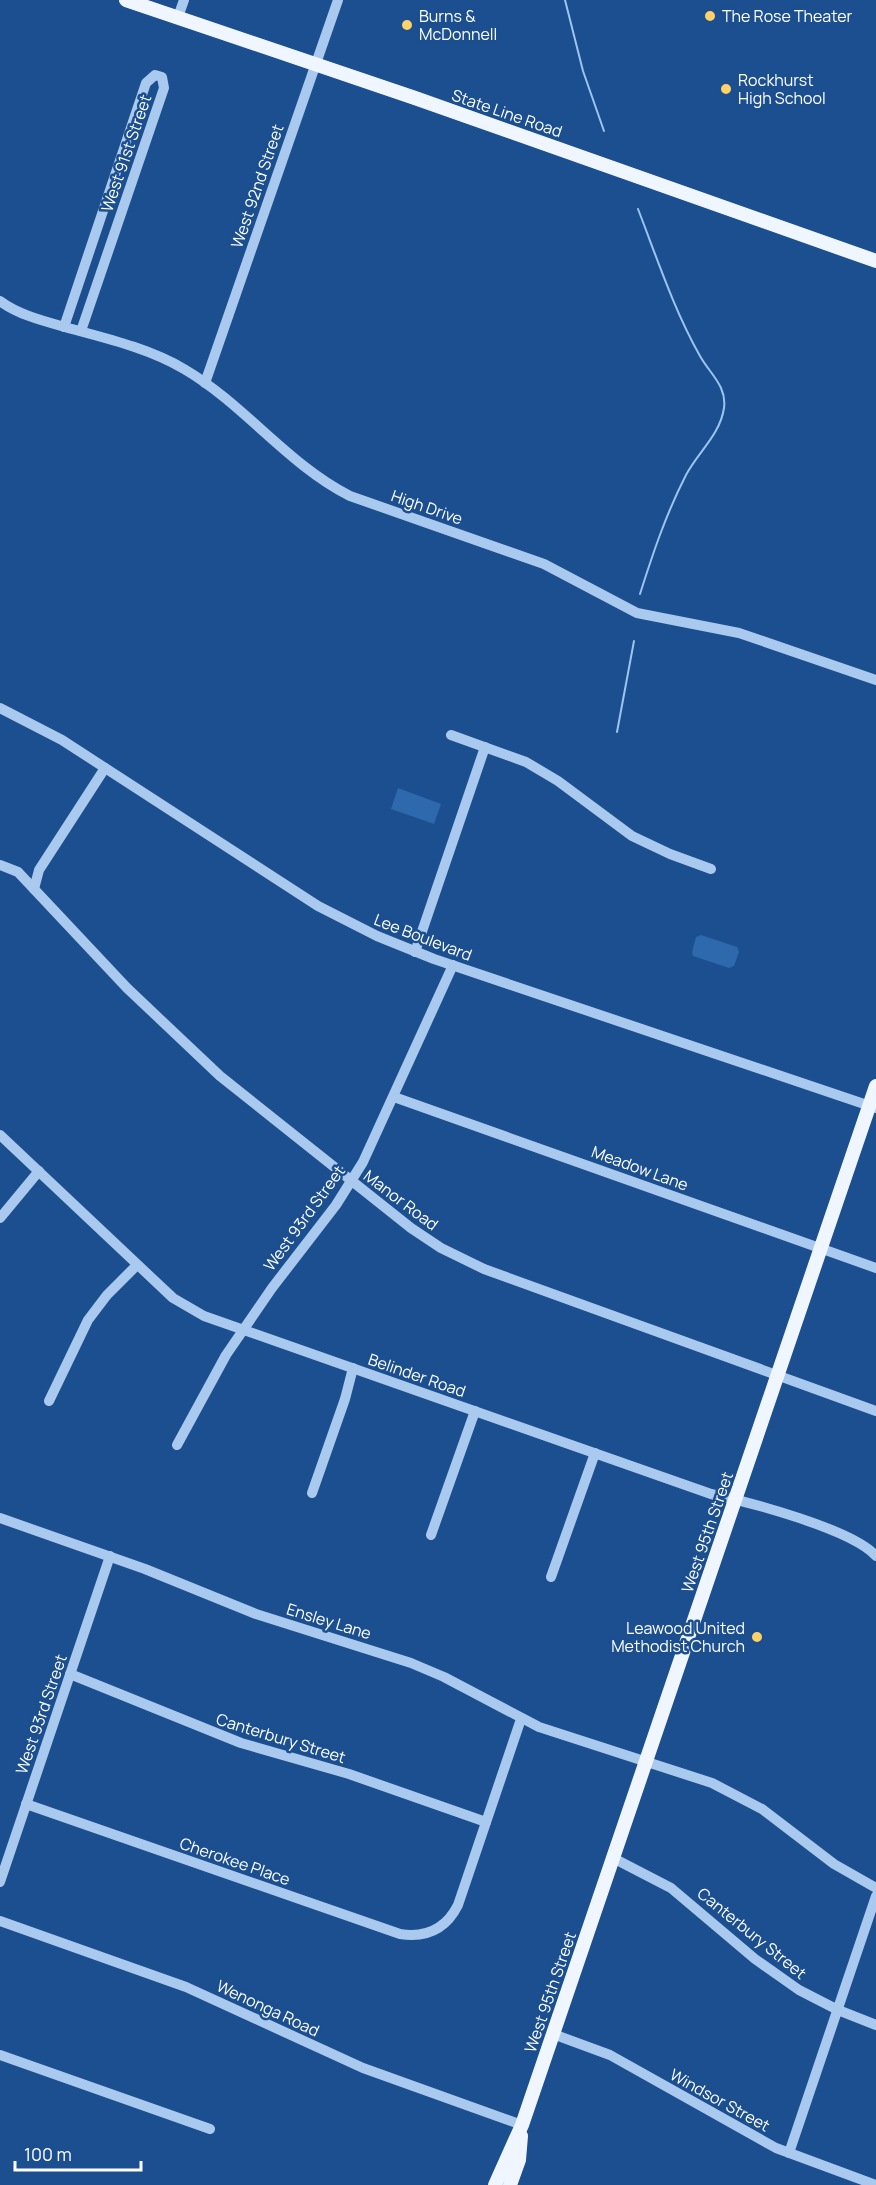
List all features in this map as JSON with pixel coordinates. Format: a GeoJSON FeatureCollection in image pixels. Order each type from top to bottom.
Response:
{"type":"FeatureCollection","features":[{"type":"Feature","properties":{"kind":"main road","name":"State Line Road"},"geometry":{"type":"LineString","coordinates":[[126,0],[316,64],[876,261]]}},
{"type":"Feature","properties":{"kind":"main road","name":"West 95th Street"},"geometry":{"type":"LineString","coordinates":[[495,2185],[522,2125],[821,1248],[873,1106],[876,1086]]}},
{"type":"Feature","properties":{"kind":"main road","name":"West 95th Street"},"geometry":{"type":"LineString","coordinates":[[510,2185],[519,2160],[522,2125]]}},
{"type":"Feature","properties":{"kind":"street"},"geometry":{"type":"LineString","coordinates":[[178,17],[184,0]]}},
{"type":"Feature","properties":{"kind":"street","name":"West 92nd Street"},"geometry":{"type":"LineString","coordinates":[[205,383],[338,0]]}},
{"type":"Feature","properties":{"kind":"street","name":"West 91st Street"},"geometry":{"type":"LineString","coordinates":[[64,327],[146,82],[155,75],[162,78],[164,88],[81,332]]}},
{"type":"Feature","properties":{"kind":"street","name":"High Drive"},"geometry":{"type":"LineString","coordinates":[[0,301],[23,313],[163,359],[205,383],[324,481],[350,496],[544,564],[637,613],[739,633],[876,680]]}},
{"type":"Feature","properties":{"kind":"street","name":"Lee Boulevard"},"geometry":{"type":"LineString","coordinates":[[0,708],[47,731],[318,906],[358,927],[415,952],[873,1106]]}},
{"type":"Feature","properties":{"kind":"street"},"geometry":{"type":"LineString","coordinates":[[451,735],[526,762],[558,781],[632,836],[670,854],[711,869]]}},
{"type":"Feature","properties":{"kind":"street"},"geometry":{"type":"LineString","coordinates":[[415,952],[485,747]]}},
{"type":"Feature","properties":{"kind":"street"},"geometry":{"type":"LineString","coordinates":[[34,889],[39,870],[105,768]]}},
{"type":"Feature","properties":{"kind":"street","name":"Manor Road"},"geometry":{"type":"LineString","coordinates":[[0,865],[18,872],[172,1031],[220,1076],[411,1228],[460,1258],[876,1411]]}},
{"type":"Feature","properties":{"kind":"street"},"geometry":{"type":"LineString","coordinates":[[18,872],[39,870]]}},
{"type":"Feature","properties":{"kind":"street","name":"West 93rd Street"},"geometry":{"type":"LineString","coordinates":[[177,1445],[243,1330],[351,1181],[394,1097],[453,965]]}},
{"type":"Feature","properties":{"kind":"street","name":"Meadow Lane"},"geometry":{"type":"LineString","coordinates":[[394,1097],[876,1268]]}},
{"type":"Feature","properties":{"kind":"street","name":"Belinder Road"},"geometry":{"type":"LineString","coordinates":[[0,1135],[186,1307],[243,1330],[711,1494],[736,1499],[852,1537],[876,1556]]}},
{"type":"Feature","properties":{"kind":"street"},"geometry":{"type":"LineString","coordinates":[[0,1218],[39,1171]]}},
{"type":"Feature","properties":{"kind":"street"},"geometry":{"type":"LineString","coordinates":[[49,1401],[88,1320],[102,1300],[137,1264]]}},
{"type":"Feature","properties":{"kind":"street"},"geometry":{"type":"LineString","coordinates":[[312,1494],[345,1399],[353,1368]]}},
{"type":"Feature","properties":{"kind":"street"},"geometry":{"type":"LineString","coordinates":[[431,1535],[475,1411]]}},
{"type":"Feature","properties":{"kind":"street"},"geometry":{"type":"LineString","coordinates":[[551,1577],[595,1453]]}},
{"type":"Feature","properties":{"kind":"street","name":"Ensley Lane"},"geometry":{"type":"LineString","coordinates":[[0,1518],[110,1556],[256,1614],[411,1663],[444,1677],[521,1719],[645,1762],[682,1772],[734,1793],[762,1809],[834,1864],[876,1887]]}},
{"type":"Feature","properties":{"kind":"street","name":"West 93rd Street"},"geometry":{"type":"LineString","coordinates":[[0,1882],[110,1556]]}},
{"type":"Feature","properties":{"kind":"street","name":"Canterbury Street"},"geometry":{"type":"LineString","coordinates":[[70,1674],[214,1733],[349,1774],[486,1822]]}},
{"type":"Feature","properties":{"kind":"street"},"geometry":{"type":"LineString","coordinates":[[486,1822],[521,1719]]}},
{"type":"Feature","properties":{"kind":"street","name":"Cherokee Place"},"geometry":{"type":"LineString","coordinates":[[26,1804],[400,1934],[418,1935],[434,1931],[453,1915],[486,1822]]}},
{"type":"Feature","properties":{"kind":"street","name":"Canterbury Street"},"geometry":{"type":"LineString","coordinates":[[613,1858],[656,1877],[777,1976],[838,2010],[876,2025]]}},
{"type":"Feature","properties":{"kind":"street"},"geometry":{"type":"LineString","coordinates":[[789,2153],[876,1896]]}},
{"type":"Feature","properties":{"kind":"street","name":"Wenonga Road"},"geometry":{"type":"LineString","coordinates":[[0,1921],[186,1987],[363,2068],[522,2125]]}},
{"type":"Feature","properties":{"kind":"street","name":"Windsor Street"},"geometry":{"type":"LineString","coordinates":[[553,2034],[610,2055],[720,2118],[789,2153],[876,2185]]}},
{"type":"Feature","properties":{"kind":"street"},"geometry":{"type":"LineString","coordinates":[[0,2055],[210,2129]]}},
{"type":"Feature","properties":{"kind":"shaded area"},"geometry":{"type":"Polygon","coordinates":[[[398,788],[441,804],[434,824],[391,809],[398,788]]]}},
{"type":"Feature","properties":{"kind":"shaded area"},"geometry":{"type":"Polygon","coordinates":[[[701,935],[737,947],[739,952],[734,966],[729,968],[693,956],[696,937],[701,935]]]}},
{"type":"Feature","properties":{"kind":"waterway"},"geometry":{"type":"LineString","coordinates":[[565,0],[583,71],[604,131]]}},
{"type":"Feature","properties":{"kind":"waterway"},"geometry":{"type":"LineString","coordinates":[[638,209],[682,321],[700,356],[717,380],[724,400],[722,418],[718,427],[686,475],[672,504],[640,594]]}},
{"type":"Feature","properties":{"kind":"waterway"},"geometry":{"type":"LineString","coordinates":[[617,732],[634,641]]}},
{"type":"Feature","properties":{"kind":"place","name":"The Rose Theater"},"geometry":{"type":"Point","coordinates":[710,16]}},
{"type":"Feature","properties":{"kind":"place","name":"Burns & McDonnell"},"geometry":{"type":"Point","coordinates":[407,25]}},
{"type":"Feature","properties":{"kind":"place","name":"Rockhurst High School"},"geometry":{"type":"Point","coordinates":[726,89]}},
{"type":"Feature","properties":{"kind":"place","name":"Leawood United Methodist Church"},"geometry":{"type":"Point","coordinates":[757,1637]}}]}
